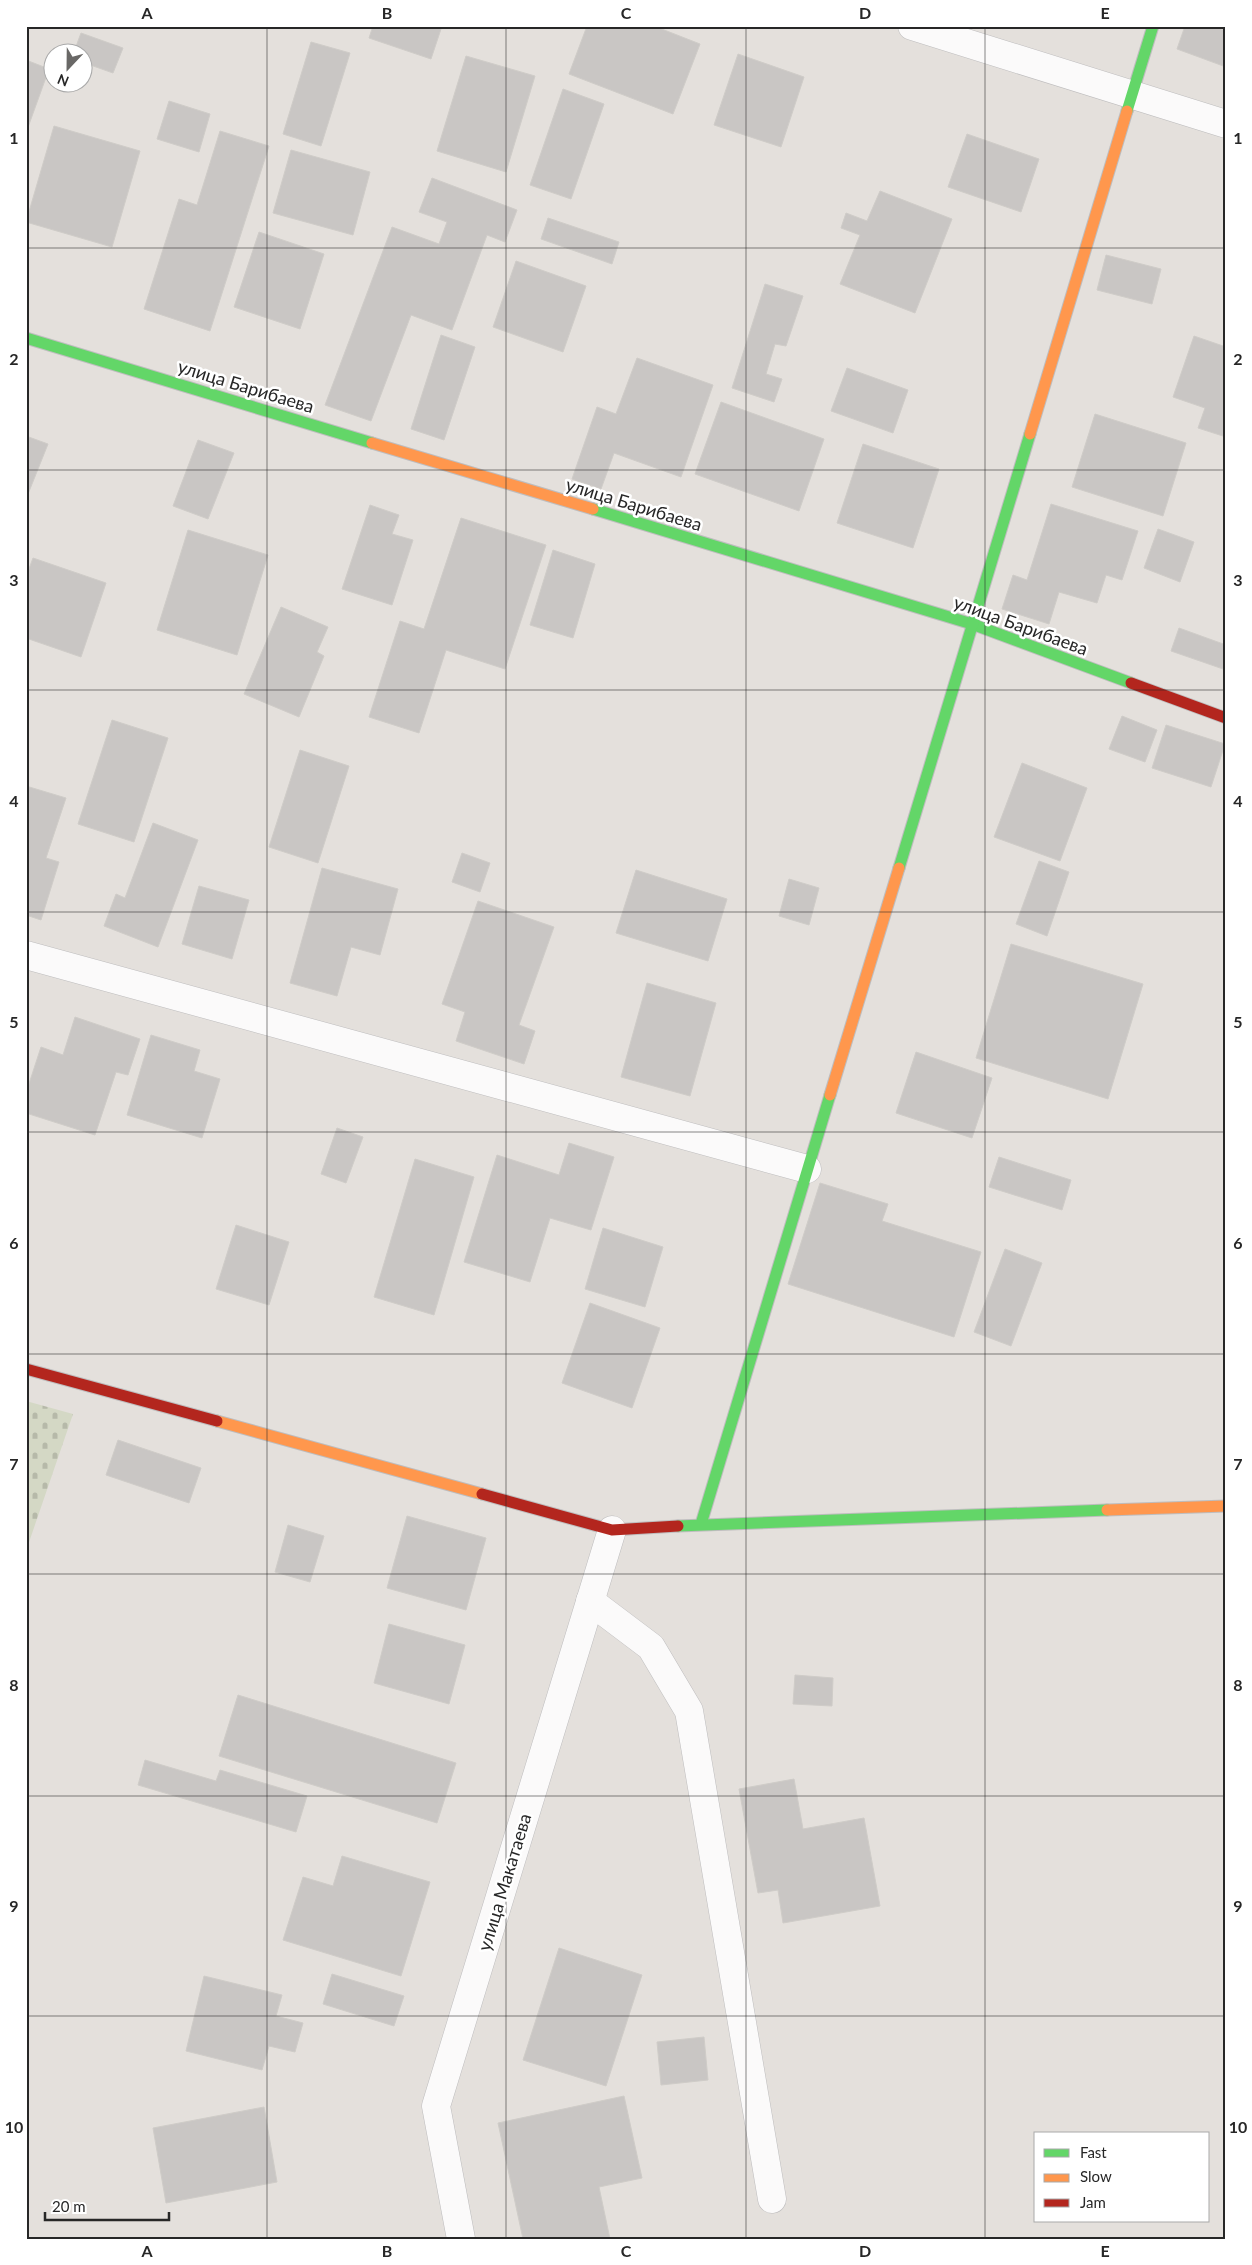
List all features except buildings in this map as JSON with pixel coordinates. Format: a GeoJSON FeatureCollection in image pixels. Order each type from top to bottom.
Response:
{"type":"FeatureCollection","features":[{"type":"Feature","properties":{"kind":"street"},"geometry":{"type":"LineString","coordinates":[[912,26],[1226,124]]}},
{"type":"Feature","properties":{"kind":"street"},"geometry":{"type":"LineString","coordinates":[[701,1524],[1154,26]]}},
{"type":"Feature","properties":{"kind":"street","name":"улица Барибаева"},"geometry":{"type":"LineString","coordinates":[[26,338],[972,624],[1226,718]]}},
{"type":"Feature","properties":{"kind":"street"},"geometry":{"type":"LineString","coordinates":[[26,955],[807,1169]]}},
{"type":"Feature","properties":{"kind":"street"},"geometry":{"type":"LineString","coordinates":[[26,1369],[612,1530],[701,1524],[1226,1506]]}},
{"type":"Feature","properties":{"kind":"street","name":"улица Макатаева"},"geometry":{"type":"LineString","coordinates":[[461,2239],[436,2106],[612,1530]]}},
{"type":"Feature","properties":{"kind":"street"},"geometry":{"type":"LineString","coordinates":[[590,1601],[651,1647],[689,1711],[772,2199]]}},
{"type":"Feature","properties":{"kind":"green space"},"geometry":{"type":"Polygon","coordinates":[[[26,1401],[73,1414],[26,1551],[26,1401]]]}},
{"type":"Feature","properties":{"kind":"traffic: fast"},"geometry":{"type":"LineString","coordinates":[[1127,111],[1153,26]]}},
{"type":"Feature","properties":{"kind":"traffic: fast"},"geometry":{"type":"LineString","coordinates":[[26,338],[372,443]]}},
{"type":"Feature","properties":{"kind":"traffic: fast"},"geometry":{"type":"LineString","coordinates":[[899,868],[1030,434]]}},
{"type":"Feature","properties":{"kind":"traffic: fast"},"geometry":{"type":"LineString","coordinates":[[593,509],[972,624],[1131,683]]}},
{"type":"Feature","properties":{"kind":"traffic: fast"},"geometry":{"type":"LineString","coordinates":[[701,1524],[830,1095]]}},
{"type":"Feature","properties":{"kind":"traffic: fast"},"geometry":{"type":"LineString","coordinates":[[678,1526],[1107,1510]]}},
{"type":"Feature","properties":{"kind":"traffic: slow"},"geometry":{"type":"LineString","coordinates":[[1030,434],[1127,111]]}},
{"type":"Feature","properties":{"kind":"traffic: slow"},"geometry":{"type":"LineString","coordinates":[[372,443],[593,509]]}},
{"type":"Feature","properties":{"kind":"traffic: slow"},"geometry":{"type":"LineString","coordinates":[[830,1095],[899,868]]}},
{"type":"Feature","properties":{"kind":"traffic: slow"},"geometry":{"type":"LineString","coordinates":[[217,1421],[482,1494]]}},
{"type":"Feature","properties":{"kind":"traffic: slow"},"geometry":{"type":"LineString","coordinates":[[1107,1510],[1226,1506]]}},
{"type":"Feature","properties":{"kind":"traffic: jam"},"geometry":{"type":"LineString","coordinates":[[1131,683],[1226,718]]}},
{"type":"Feature","properties":{"kind":"traffic: jam"},"geometry":{"type":"LineString","coordinates":[[26,1369],[217,1421]]}},
{"type":"Feature","properties":{"kind":"traffic: jam"},"geometry":{"type":"LineString","coordinates":[[482,1494],[612,1530],[678,1526]]}}]}
